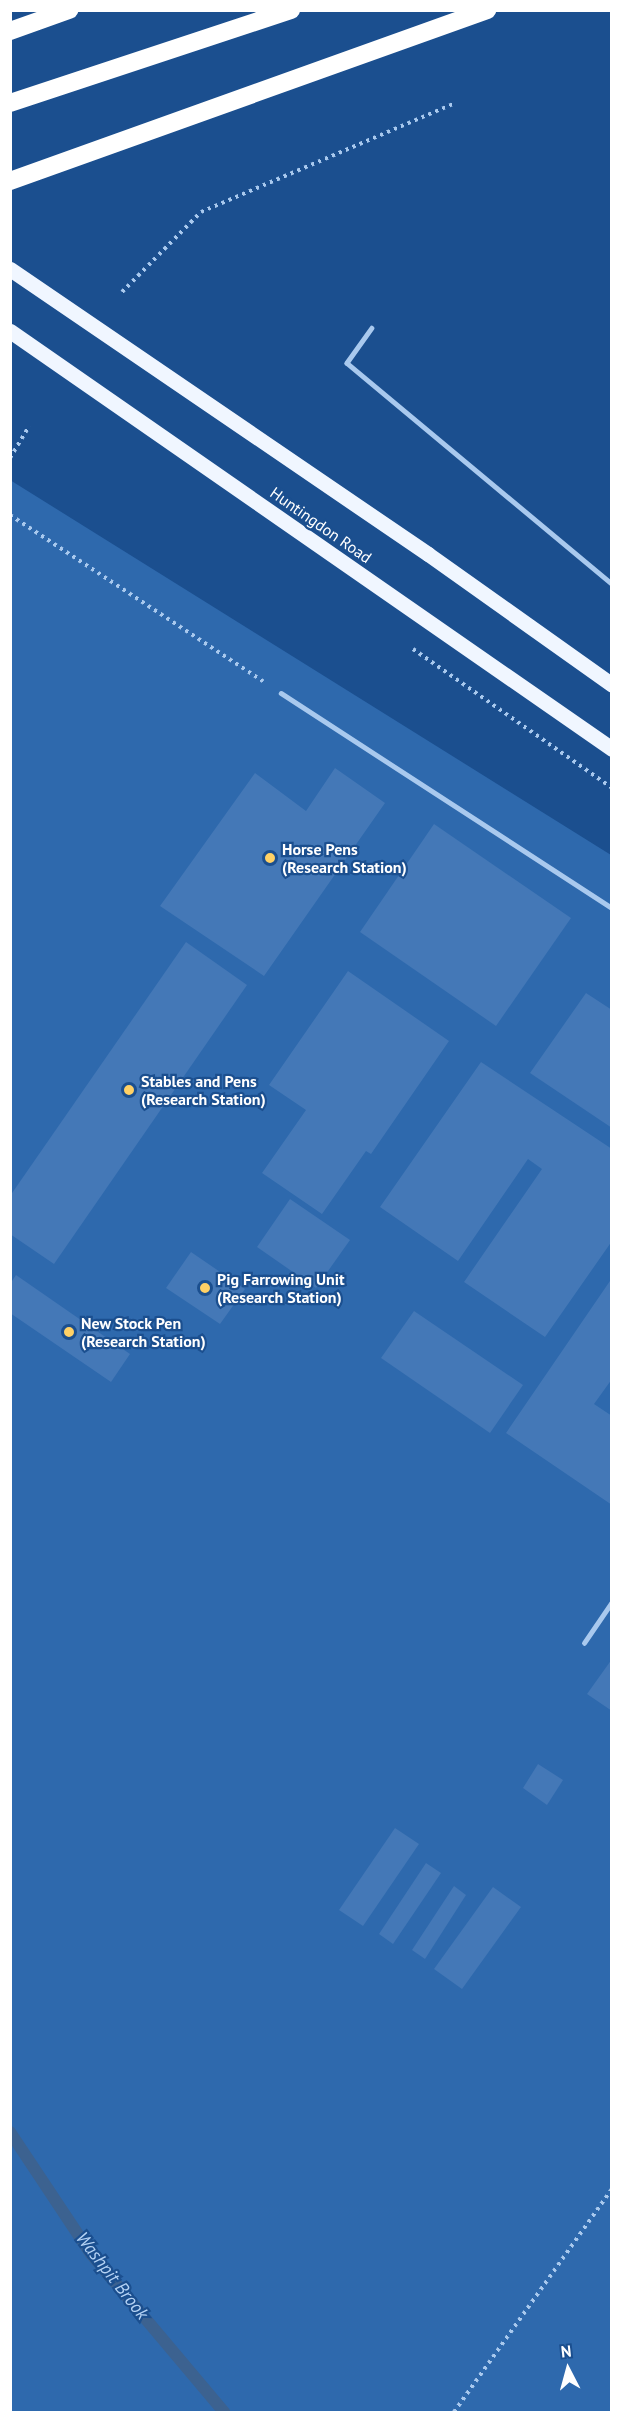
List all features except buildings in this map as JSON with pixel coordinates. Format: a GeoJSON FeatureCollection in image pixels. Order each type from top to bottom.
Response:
{"type":"FeatureCollection","features":[{"type":"Feature","properties":{"kind":"highway"},"geometry":{"type":"LineString","coordinates":[[10,31],[69,10]]}},
{"type":"Feature","properties":{"kind":"highway"},"geometry":{"type":"LineString","coordinates":[[10,103],[291,10]]}},
{"type":"Feature","properties":{"kind":"highway"},"geometry":{"type":"LineString","coordinates":[[10,181],[487,10]]}},
{"type":"Feature","properties":{"kind":"main road"},"geometry":{"type":"LineString","coordinates":[[10,269],[428,554],[612,685]]}},
{"type":"Feature","properties":{"kind":"main road","name":"Huntingdon Road"},"geometry":{"type":"LineString","coordinates":[[10,331],[612,749]]}},
{"type":"Feature","properties":{"kind":"lane"},"geometry":{"type":"LineString","coordinates":[[372,328],[347,363],[612,584]]}},
{"type":"Feature","properties":{"kind":"lane"},"geometry":{"type":"LineString","coordinates":[[281,693],[612,908]]}},
{"type":"Feature","properties":{"kind":"lane"},"geometry":{"type":"LineString","coordinates":[[584,1643],[612,1602]]}},
{"type":"Feature","properties":{"kind":"path"},"geometry":{"type":"LineString","coordinates":[[122,292],[201,212],[455,103]]}},
{"type":"Feature","properties":{"kind":"path"},"geometry":{"type":"LineString","coordinates":[[10,458],[29,426]]}},
{"type":"Feature","properties":{"kind":"path"},"geometry":{"type":"LineString","coordinates":[[10,515],[281,693]]}},
{"type":"Feature","properties":{"kind":"path"},"geometry":{"type":"LineString","coordinates":[[454,2412],[612,2189]]}},
{"type":"Feature","properties":{"kind":"shaded area"},"geometry":{"type":"Polygon","coordinates":[[[10,480],[611,855],[611,2412],[11,2412],[10,480]]]}},
{"type":"Feature","properties":{"kind":"waterway","name":"Washpit Brook"},"geometry":{"type":"LineString","coordinates":[[10,2132],[91,2254],[224,2412]]}},
{"type":"Feature","properties":{"kind":"place","name":"Horse Pens (Research Station)"},"geometry":{"type":"Point","coordinates":[270,858]}},
{"type":"Feature","properties":{"kind":"place","name":"Stables and Pens (Research Station)"},"geometry":{"type":"Point","coordinates":[129,1090]}},
{"type":"Feature","properties":{"kind":"place","name":"Pig Farrowing Unit (Research Station)"},"geometry":{"type":"Point","coordinates":[205,1288]}},
{"type":"Feature","properties":{"kind":"place","name":"New Stock Pen (Research Station)"},"geometry":{"type":"Point","coordinates":[69,1332]}}]}
